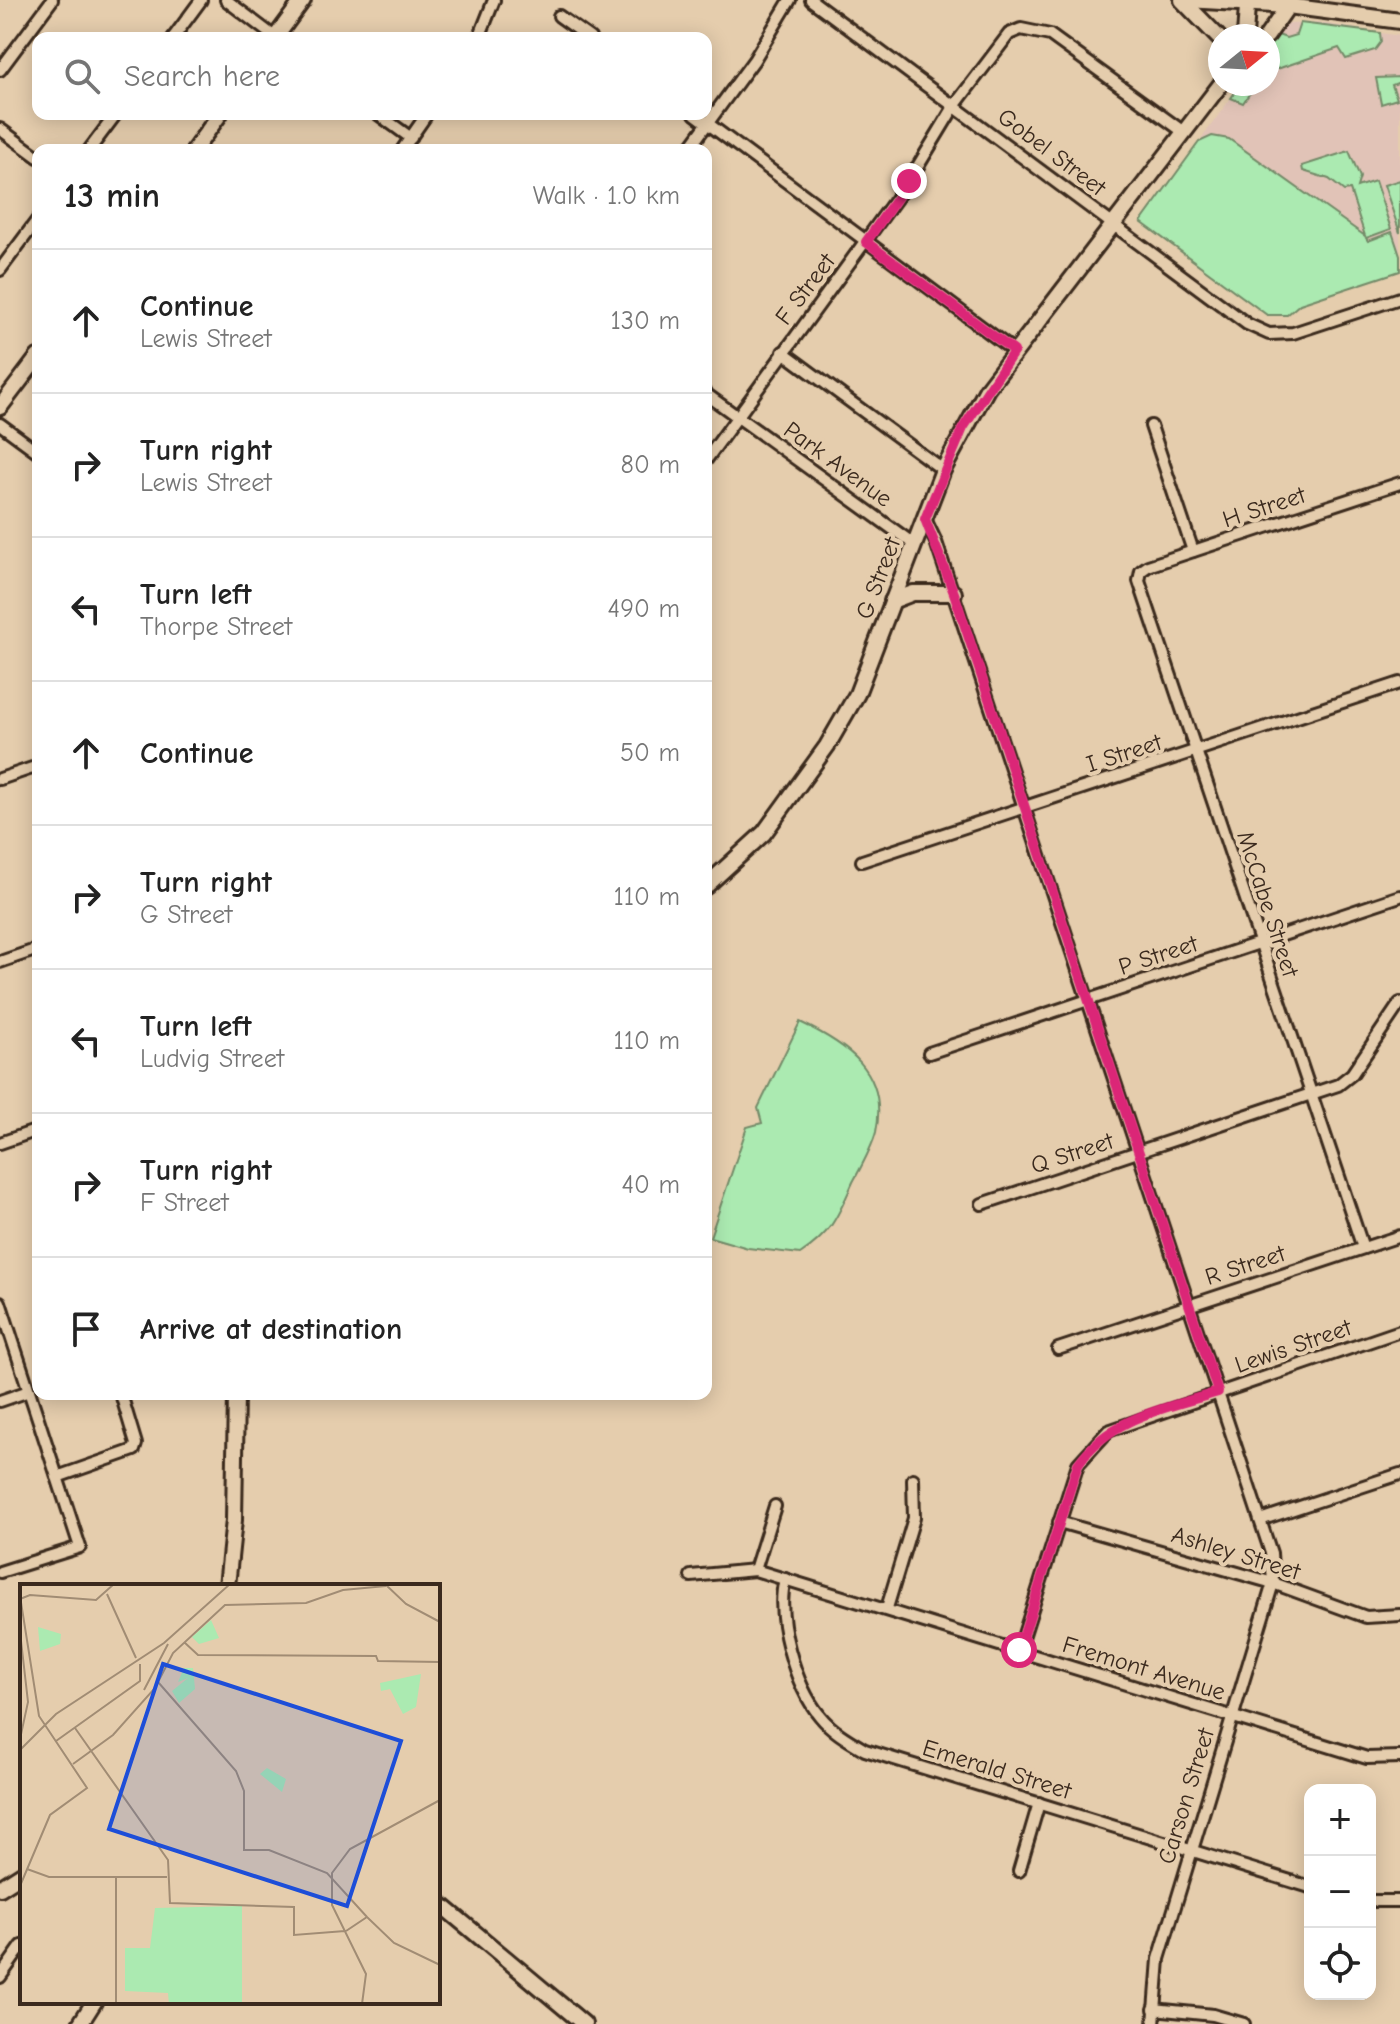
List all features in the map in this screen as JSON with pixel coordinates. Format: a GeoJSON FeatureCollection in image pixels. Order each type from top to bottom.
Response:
{"type":"FeatureCollection","features":[{"type":"Feature","properties":{"kind":"street"},"geometry":{"type":"LineString","coordinates":[[0,70],[52,0]]}},
{"type":"Feature","properties":{"kind":"street"},"geometry":{"type":"LineString","coordinates":[[177,32],[201,0]]}},
{"type":"Feature","properties":{"kind":"street"},"geometry":{"type":"LineString","coordinates":[[226,0],[268,32]]}},
{"type":"Feature","properties":{"kind":"street"},"geometry":{"type":"LineString","coordinates":[[280,32],[303,0]]}},
{"type":"Feature","properties":{"kind":"street"},"geometry":{"type":"LineString","coordinates":[[481,32],[494,0]]}},
{"type":"Feature","properties":{"kind":"street"},"geometry":{"type":"LineString","coordinates":[[712,118],[754,60],[790,0]]}},
{"type":"Feature","properties":{"kind":"street","name":"Gobel Street"},"geometry":{"type":"LineString","coordinates":[[811,0],[1247,324],[1269,334],[1293,333],[1400,298]]}},
{"type":"Feature","properties":{"kind":"street"},"geometry":{"type":"LineString","coordinates":[[1184,0],[1288,6],[1400,21]]}},
{"type":"Feature","properties":{"kind":"street"},"geometry":{"type":"LineString","coordinates":[[1184,0],[1208,26]]}},
{"type":"Feature","properties":{"kind":"street"},"geometry":{"type":"LineString","coordinates":[[1246,24],[1247,6]]}},
{"type":"Feature","properties":{"kind":"street"},"geometry":{"type":"LineString","coordinates":[[1275,24],[1288,6]]}},
{"type":"Feature","properties":{"kind":"street"},"geometry":{"type":"LineString","coordinates":[[559,16],[582,32]]}},
{"type":"Feature","properties":{"kind":"street","name":"F Street"},"geometry":{"type":"LineString","coordinates":[[712,451],[866,242],[909,181],[955,105],[1000,43],[1021,29],[1050,35],[1185,133]]}},
{"type":"Feature","properties":{"kind":"street","name":"G Street"},"geometry":{"type":"LineString","coordinates":[[712,881],[764,833],[827,746],[857,694],[943,470],[971,415],[1014,351],[1116,225],[1212,96]]}},
{"type":"Feature","properties":{"kind":"street"},"geometry":{"type":"LineString","coordinates":[[94,144],[112,120]]}},
{"type":"Feature","properties":{"kind":"street"},"geometry":{"type":"LineString","coordinates":[[198,144],[216,120]]}},
{"type":"Feature","properties":{"kind":"street"},"geometry":{"type":"LineString","coordinates":[[386,120],[411,138]]}},
{"type":"Feature","properties":{"kind":"street"},"geometry":{"type":"LineString","coordinates":[[406,144],[423,120]]}},
{"type":"Feature","properties":{"kind":"street"},"geometry":{"type":"LineString","coordinates":[[704,120],[1014,351]]}},
{"type":"Feature","properties":{"kind":"street"},"geometry":{"type":"LineString","coordinates":[[692,144],[710,120]]}},
{"type":"Feature","properties":{"kind":"street"},"geometry":{"type":"LineString","coordinates":[[0,129],[32,153]]}},
{"type":"Feature","properties":{"kind":"street"},"geometry":{"type":"LineString","coordinates":[[0,270],[32,227]]}},
{"type":"Feature","properties":{"kind":"street"},"geometry":{"type":"LineString","coordinates":[[783,352],[943,470]]}},
{"type":"Feature","properties":{"kind":"street"},"geometry":{"type":"LineString","coordinates":[[0,407],[32,365]]}},
{"type":"Feature","properties":{"kind":"street","name":"Park Avenue"},"geometry":{"type":"LineString","coordinates":[[712,398],[915,545]]}},
{"type":"Feature","properties":{"kind":"street"},"geometry":{"type":"LineString","coordinates":[[0,424],[32,448]]}},
{"type":"Feature","properties":{"kind":"street"},"geometry":{"type":"LineString","coordinates":[[1151,426],[1193,551]]}},
{"type":"Feature","properties":{"kind":"street","name":"H Street"},"geometry":{"type":"LineString","coordinates":[[1141,571],[1400,483]]}},
{"type":"Feature","properties":{"kind":"street"},"geometry":{"type":"LineString","coordinates":[[925,519],[954,593],[1140,1152],[1271,1553],[1273,1583]]}},
{"type":"Feature","properties":{"kind":"street","name":"McCabe Street"},"geometry":{"type":"LineString","coordinates":[[1141,571],[1139,581],[1363,1248]]}},
{"type":"Feature","properties":{"kind":"street"},"geometry":{"type":"LineString","coordinates":[[892,601],[913,593],[954,593]]}},
{"type":"Feature","properties":{"kind":"street","name":"I Street"},"geometry":{"type":"LineString","coordinates":[[862,861],[1400,683]]}},
{"type":"Feature","properties":{"kind":"street"},"geometry":{"type":"LineString","coordinates":[[0,779],[32,768]]}},
{"type":"Feature","properties":{"kind":"street","name":"P Street"},"geometry":{"type":"LineString","coordinates":[[929,1053],[1400,896]]}},
{"type":"Feature","properties":{"kind":"street"},"geometry":{"type":"LineString","coordinates":[[0,962],[32,951]]}},
{"type":"Feature","properties":{"kind":"street","name":"Q Street"},"geometry":{"type":"LineString","coordinates":[[982,1204],[1338,1085],[1352,1074],[1400,1003]]}},
{"type":"Feature","properties":{"kind":"street"},"geometry":{"type":"LineString","coordinates":[[0,1143],[32,1134]]}},
{"type":"Feature","properties":{"kind":"street","name":"R Street"},"geometry":{"type":"LineString","coordinates":[[1058,1349],[1400,1236]]}},
{"type":"Feature","properties":{"kind":"street"},"geometry":{"type":"LineString","coordinates":[[0,1302],[80,1547],[0,1572]]}},
{"type":"Feature","properties":{"kind":"street","name":"Lewis Street"},"geometry":{"type":"LineString","coordinates":[[1019,1650],[1078,1464],[1108,1431],[1400,1331]]}},
{"type":"Feature","properties":{"kind":"street"},"geometry":{"type":"LineString","coordinates":[[0,1401],[29,1391]]}},
{"type":"Feature","properties":{"kind":"street"},"geometry":{"type":"LineString","coordinates":[[57,1477],[134,1450],[136,1444],[123,1400]]}},
{"type":"Feature","properties":{"kind":"street"},"geometry":{"type":"LineString","coordinates":[[227,1584],[234,1520],[236,1400]]}},
{"type":"Feature","properties":{"kind":"street"},"geometry":{"type":"LineString","coordinates":[[1260,1520],[1400,1474]]}},
{"type":"Feature","properties":{"kind":"street"},"geometry":{"type":"LineString","coordinates":[[887,1608],[914,1518],[913,1479]]}},
{"type":"Feature","properties":{"kind":"street"},"geometry":{"type":"LineString","coordinates":[[755,1570],[775,1506]]}},
{"type":"Feature","properties":{"kind":"street","name":"Ashley Street"},"geometry":{"type":"LineString","coordinates":[[1059,1522],[1273,1583],[1366,1617],[1400,1615]]}},
{"type":"Feature","properties":{"kind":"street","name":"Fremont Avenue"},"geometry":{"type":"LineString","coordinates":[[691,1576],[755,1570],[887,1608],[1367,1758],[1400,1757]]}},
{"type":"Feature","properties":{"kind":"street","name":"Emerald Street"},"geometry":{"type":"LineString","coordinates":[[785,1579],[780,1597],[781,1619],[803,1687],[819,1715],[839,1735],[865,1750],[1304,1885]]}},
{"type":"Feature","properties":{"kind":"street","name":"Carson Street"},"geometry":{"type":"LineString","coordinates":[[1154,2024],[1159,1959],[1273,1583]]}},
{"type":"Feature","properties":{"kind":"street"},"geometry":{"type":"LineString","coordinates":[[1019,1871],[1039,1803]]}},
{"type":"Feature","properties":{"kind":"street"},"geometry":{"type":"LineString","coordinates":[[0,1888],[20,1875]]}},
{"type":"Feature","properties":{"kind":"street"},"geometry":{"type":"LineString","coordinates":[[1376,1901],[1400,1901]]}},
{"type":"Feature","properties":{"kind":"street"},"geometry":{"type":"LineString","coordinates":[[440,1903],[584,2024]]}},
{"type":"Feature","properties":{"kind":"street"},"geometry":{"type":"LineString","coordinates":[[0,1977],[20,1949]]}},
{"type":"Feature","properties":{"kind":"street"},"geometry":{"type":"LineString","coordinates":[[80,2024],[93,2004]]}},
{"type":"Feature","properties":{"kind":"street"},"geometry":{"type":"LineString","coordinates":[[1154,2009],[1213,2015],[1244,2024]]}},
{"type":"Feature","properties":{"kind":"shaded area"},"geometry":{"type":"Polygon","coordinates":[[[1321,23],[1400,36],[1400,272],[1300,304],[1287,315],[1267,315],[1141,222],[1232,96],[1280,96],[1280,32],[1286,24],[1321,23]]]}},
{"type":"Feature","properties":{"kind":"green space"},"geometry":{"type":"Polygon","coordinates":[[[1300,23],[1380,33],[1381,42],[1375,50],[1346,59],[1339,48],[1280,68],[1280,36],[1286,38],[1296,35],[1300,23]]]}},
{"type":"Feature","properties":{"kind":"green space"},"geometry":{"type":"Polygon","coordinates":[[[1400,77],[1400,82],[1392,85],[1397,99],[1381,104],[1376,78],[1400,77]]]}},
{"type":"Feature","properties":{"kind":"green space"},"geometry":{"type":"Polygon","coordinates":[[[1232,96],[1248,96],[1243,103],[1231,98],[1232,96]]]}},
{"type":"Feature","properties":{"kind":"green space"},"geometry":{"type":"Polygon","coordinates":[[[1212,136],[1229,139],[1365,236],[1350,190],[1344,191],[1329,179],[1303,171],[1302,166],[1349,151],[1360,177],[1357,187],[1375,181],[1391,229],[1366,238],[1368,241],[1392,232],[1400,256],[1400,271],[1300,304],[1287,315],[1267,315],[1141,222],[1199,142],[1212,136]]]}},
{"type":"Feature","properties":{"kind":"green space"},"geometry":{"type":"Polygon","coordinates":[[[1400,180],[1400,233],[1384,185],[1400,180]]]}},
{"type":"Feature","properties":{"kind":"green space"},"geometry":{"type":"Polygon","coordinates":[[[800,1022],[848,1050],[870,1076],[876,1092],[878,1111],[872,1144],[833,1223],[820,1239],[800,1254],[748,1248],[712,1238],[747,1127],[762,1123],[758,1108],[800,1022]]]}},
{"type":"Feature","properties":{"kind":"route"},"geometry":{"type":"LineString","coordinates":[[909,181],[866,242],[1014,351],[963,428],[925,519],[954,593],[1218,1392],[1129,1421],[1108,1431],[1092,1445],[1078,1464],[1019,1650]]}}]}
